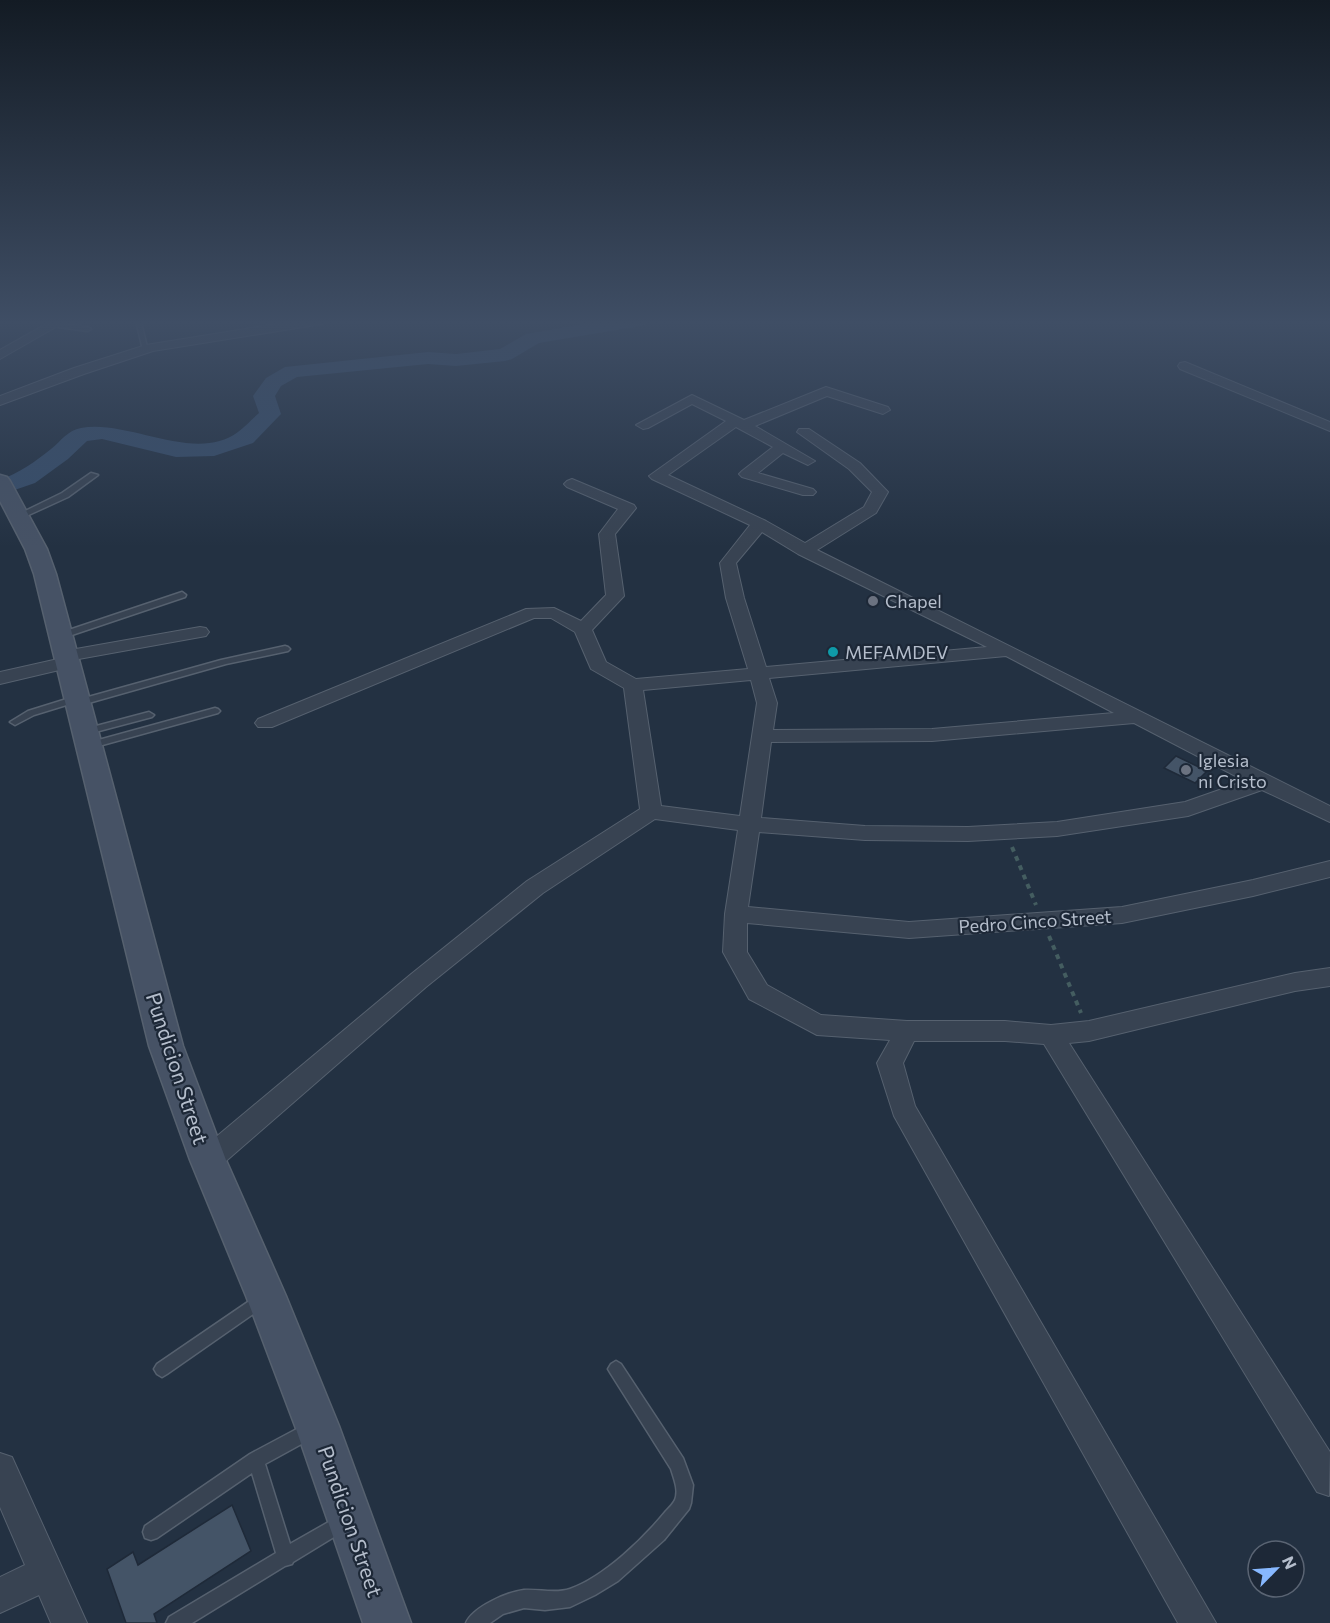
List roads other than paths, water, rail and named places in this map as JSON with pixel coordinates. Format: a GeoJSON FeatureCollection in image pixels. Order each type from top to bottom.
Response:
{"type":"FeatureCollection","features":[{"type":"Feature","properties":{"kind":"main road","name":"Pundicion Street"},"geometry":{"type":"LineString","coordinates":[[9,499],[36,549],[45,574],[166,1046],[208,1160],[266,1296],[317,1426],[387,1623]]}},
{"type":"Feature","properties":{"kind":"street"},"geometry":{"type":"LineString","coordinates":[[816,396],[740,423],[657,476],[760,524],[804,551],[830,561],[1330,815]]}},
{"type":"Feature","properties":{"kind":"street"},"geometry":{"type":"LineString","coordinates":[[838,396],[883,410]]}},
{"type":"Feature","properties":{"kind":"street"},"geometry":{"type":"LineString","coordinates":[[1256,396],[1330,427]]}},
{"type":"Feature","properties":{"kind":"street"},"geometry":{"type":"LineString","coordinates":[[643,425],[692,399],[808,460]]}},
{"type":"Feature","properties":{"kind":"street"},"geometry":{"type":"LineString","coordinates":[[804,432],[839,453],[880,492],[870,510],[804,551]]}},
{"type":"Feature","properties":{"kind":"street"},"geometry":{"type":"LineString","coordinates":[[782,447],[747,474],[808,492]]}},
{"type":"Feature","properties":{"kind":"street"},"geometry":{"type":"LineString","coordinates":[[572,484],[628,508],[606,534],[615,596],[583,629]]}},
{"type":"Feature","properties":{"kind":"street"},"geometry":{"type":"LineString","coordinates":[[760,524],[728,563],[732,594],[759,674],[766,703],[736,914],[735,952],[758,992],[817,1025],[907,1031],[1005,1031],[1051,1035],[1089,1031],[1295,982],[1330,977]]}},
{"type":"Feature","properties":{"kind":"street"},"geometry":{"type":"LineString","coordinates":[[265,723],[532,613],[554,613],[583,629],[598,665],[633,685],[1008,651]]}},
{"type":"Feature","properties":{"kind":"street"},"geometry":{"type":"LineString","coordinates":[[0,678],[64,652],[200,632]]}},
{"type":"Feature","properties":{"kind":"street"},"geometry":{"type":"LineString","coordinates":[[633,685],[651,812]]}},
{"type":"Feature","properties":{"kind":"street"},"geometry":{"type":"LineString","coordinates":[[762,736],[932,735],[1138,717]]}},
{"type":"Feature","properties":{"kind":"street"},"geometry":{"type":"LineString","coordinates":[[208,1160],[418,981],[535,887],[651,812],[749,824],[865,833],[968,834],[1058,829],[1188,809],[1262,782]]}},
{"type":"Feature","properties":{"kind":"street","name":"Pedro Cinco Street"},"geometry":{"type":"LineString","coordinates":[[736,914],[909,930],[1122,915],[1253,888],[1330,869]]}},
{"type":"Feature","properties":{"kind":"street"},"geometry":{"type":"LineString","coordinates":[[907,1031],[890,1063],[903,1108],[1198,1623]]}},
{"type":"Feature","properties":{"kind":"street"},"geometry":{"type":"LineString","coordinates":[[1051,1035],[1329,1480]]}},
{"type":"Feature","properties":{"kind":"street"},"geometry":{"type":"LineString","coordinates":[[0,1469],[69,1623]]}},
{"type":"Feature","properties":{"kind":"street"},"geometry":{"type":"LineString","coordinates":[[0,1596],[47,1572]]}},
{"type":"Feature","properties":{"kind":"lane"},"geometry":{"type":"LineString","coordinates":[[9,499],[65,495],[94,475]]}},
{"type":"Feature","properties":{"kind":"lane"},"geometry":{"type":"LineString","coordinates":[[64,652],[183,595]]}},
{"type":"Feature","properties":{"kind":"lane"},"geometry":{"type":"LineString","coordinates":[[81,720],[224,662],[285,649]]}},
{"type":"Feature","properties":{"kind":"lane"},"geometry":{"type":"LineString","coordinates":[[15,722],[31,713],[81,720],[215,711]]}},
{"type":"Feature","properties":{"kind":"lane"},"geometry":{"type":"LineString","coordinates":[[81,720],[149,715]]}},
{"type":"Feature","properties":{"kind":"lane"},"geometry":{"type":"LineString","coordinates":[[162,1369],[266,1296]]}},
{"type":"Feature","properties":{"kind":"lane"},"geometry":{"type":"LineString","coordinates":[[475,1623],[499,1606],[524,1599],[570,1598],[589,1589],[612,1575],[658,1534],[683,1503],[685,1485],[677,1464],[616,1369]]}},
{"type":"Feature","properties":{"kind":"lane"},"geometry":{"type":"LineString","coordinates":[[151,1532],[256,1460],[317,1426]]}},
{"type":"Feature","properties":{"kind":"lane"},"geometry":{"type":"LineString","coordinates":[[256,1460],[286,1558]]}},
{"type":"Feature","properties":{"kind":"lane"},"geometry":{"type":"LineString","coordinates":[[175,1623],[351,1517]]}},
{"type":"Feature","properties":{"kind":"waterway"},"geometry":{"type":"LineString","coordinates":[[0,488],[27,478],[60,454],[80,435],[102,432],[176,450],[214,449],[245,438],[270,414],[264,396]]}},
{"type":"Feature","properties":{"kind":"place","name":"Chapel"},"geometry":{"type":"Point","coordinates":[873,601]}},
{"type":"Feature","properties":{"kind":"place","name":"MEFAMDEV"},"geometry":{"type":"Point","coordinates":[833,652]}},
{"type":"Feature","properties":{"kind":"place","name":"Iglesia ni Cristo"},"geometry":{"type":"Point","coordinates":[1186,770]}}]}
